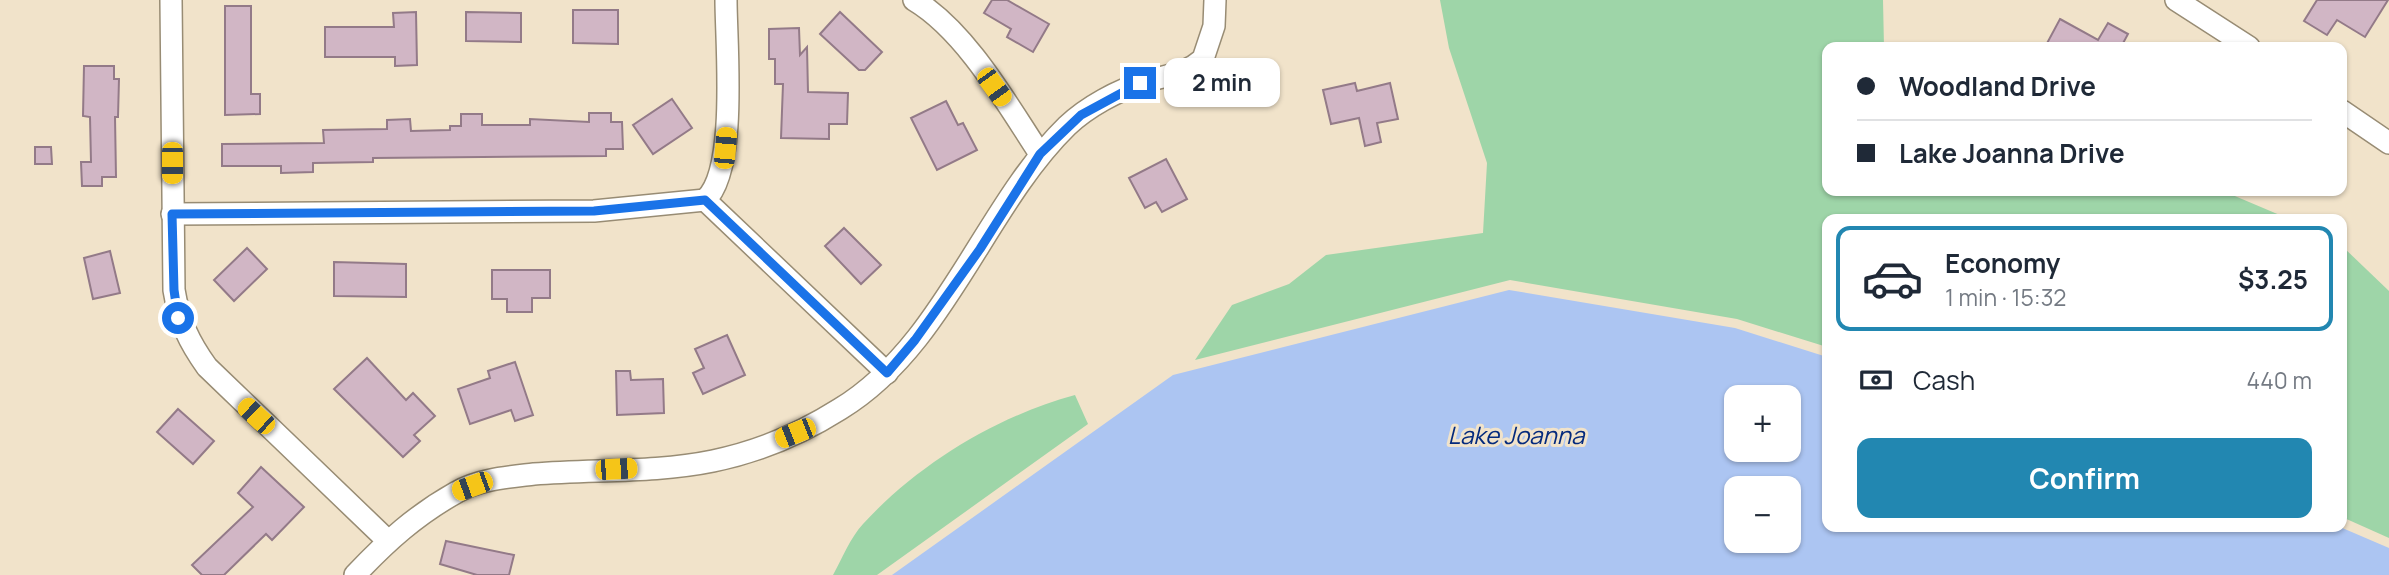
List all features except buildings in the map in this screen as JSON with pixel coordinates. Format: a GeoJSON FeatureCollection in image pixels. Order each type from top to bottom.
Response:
{"type":"FeatureCollection","features":[{"type":"Feature","properties":{"kind":"street"},"geometry":{"type":"LineString","coordinates":[[171,0],[172,214],[174,290],[178,318],[187,339],[207,367],[237,399],[387,540]]}},
{"type":"Feature","properties":{"kind":"street"},"geometry":{"type":"LineString","coordinates":[[705,200],[717,180],[725,148],[729,106],[726,0]]}},
{"type":"Feature","properties":{"kind":"street"},"geometry":{"type":"LineString","coordinates":[[914,0],[946,25],[968,51],[1040,154]]}},
{"type":"Feature","properties":{"kind":"street"},"geometry":{"type":"LineString","coordinates":[[355,575],[387,540],[457,491],[491,480],[566,471],[712,461],[795,433],[840,410],[887,373],[915,340],[980,249],[1040,154],[1069,125],[1098,104],[1140,83],[1177,75],[1199,63],[1206,53],[1214,26],[1214,0]]}},
{"type":"Feature","properties":{"kind":"street"},"geometry":{"type":"LineString","coordinates":[[2176,0],[2241,42]]}},
{"type":"Feature","properties":{"kind":"street"},"geometry":{"type":"LineString","coordinates":[[2347,115],[2389,144]]}},
{"type":"Feature","properties":{"kind":"street"},"geometry":{"type":"LineString","coordinates":[[172,214],[594,211],[705,200],[887,373]]}},
{"type":"Feature","properties":{"kind":"green space"},"geometry":{"type":"Polygon","coordinates":[[[1440,0],[1883,0],[1884,42],[1822,42],[1822,196],[2235,196],[2277,214],[1822,214],[1822,345],[1737,319],[1510,280],[1195,360],[1232,305],[1289,284],[1326,255],[1483,233],[1487,163],[1449,48],[1440,0]]]}},
{"type":"Feature","properties":{"kind":"green space"},"geometry":{"type":"Polygon","coordinates":[[[2347,251],[2389,291],[2389,538],[2347,519],[2347,251]]]}},
{"type":"Feature","properties":{"kind":"green space"},"geometry":{"type":"Polygon","coordinates":[[[1075,395],[1088,424],[877,575],[833,575],[858,530],[908,481],[988,429],[1046,404],[1075,395]]]}},
{"type":"Feature","properties":{"kind":"water","name":"Lake Joanna"},"geometry":{"type":"Polygon","coordinates":[[[1509,290],[1735,328],[1822,355],[1822,532],[2347,530],[2389,548],[2389,575],[892,575],[1173,375],[1509,290]]]}},
{"type":"Feature","properties":{"kind":"route"},"geometry":{"type":"LineString","coordinates":[[178,318],[174,290],[172,214],[217,211],[391,214],[594,211],[705,200],[830,315],[887,373],[915,340],[980,249],[1040,154],[1081,115],[1140,83]]}}]}
